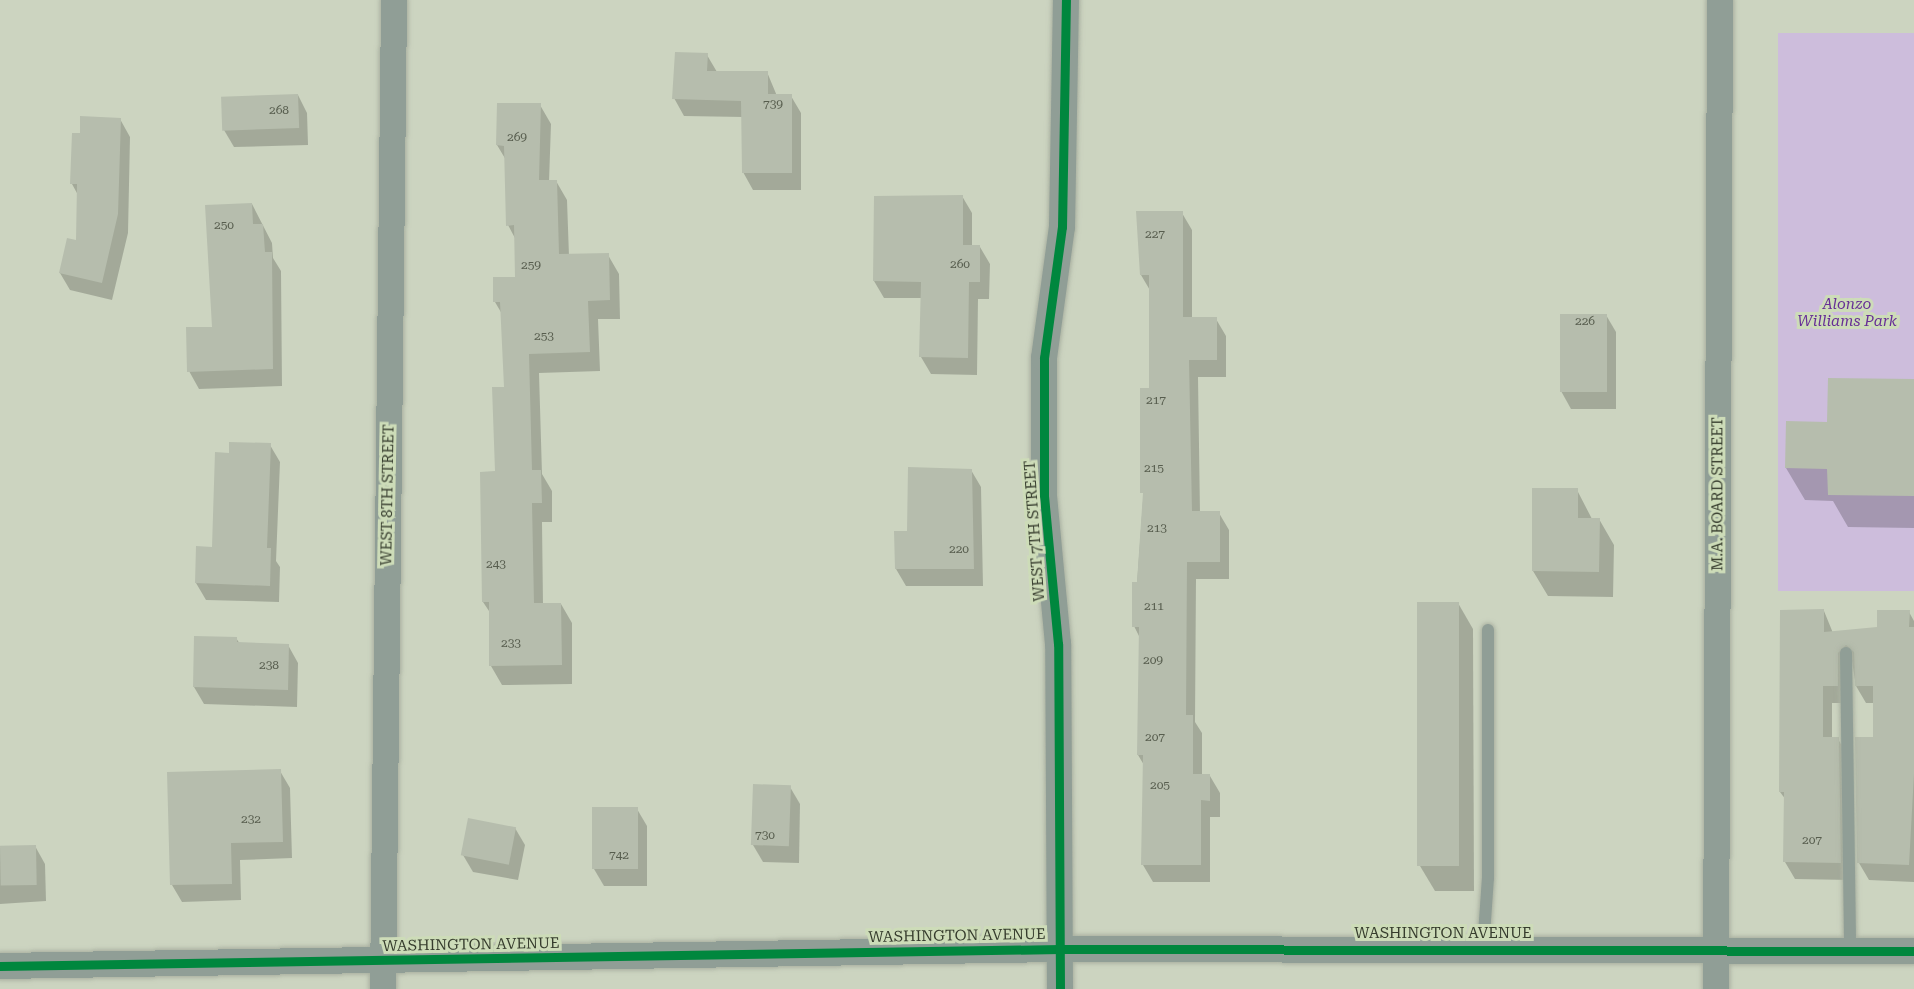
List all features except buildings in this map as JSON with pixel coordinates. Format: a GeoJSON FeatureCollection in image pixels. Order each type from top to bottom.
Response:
{"type":"FeatureCollection","features":[{"type":"Feature","properties":{"kind":"street","name":"WEST 8TH STREET"},"geometry":{"type":"LineString","coordinates":[[383,989],[394,0]]}},
{"type":"Feature","properties":{"kind":"street","name":"WEST 7TH STREET"},"geometry":{"type":"LineString","coordinates":[[1060,989],[1058,644],[1044,495],[1044,358],[1062,227],[1066,0]]}},
{"type":"Feature","properties":{"kind":"street","name":"M.A. BOARD STREET"},"geometry":{"type":"LineString","coordinates":[[1716,989],[1720,0]]}},
{"type":"Feature","properties":{"kind":"street","name":"WASHINGTON AVENUE"},"geometry":{"type":"LineString","coordinates":[[0,966],[382,962],[1060,948],[1716,948],[1914,951]]}},
{"type":"Feature","properties":{"kind":"lane"},"geometry":{"type":"LineString","coordinates":[[1483,948],[1488,878],[1488,630]]}},
{"type":"Feature","properties":{"kind":"lane"},"geometry":{"type":"LineString","coordinates":[[1846,652],[1850,950]]}},
{"type":"Feature","properties":{"kind":"green space","name":"Alonzo Williams Park"},"geometry":{"type":"Polygon","coordinates":[[[1778,33],[1914,33],[1914,591],[1778,591],[1778,33]]]}},
{"type":"Feature","properties":{"kind":"cycle path"},"geometry":{"type":"LineString","coordinates":[[1060,989],[1058,644],[1044,495],[1044,358],[1062,227],[1066,0]]}},
{"type":"Feature","properties":{"kind":"cycle path"},"geometry":{"type":"LineString","coordinates":[[0,966],[1060,949],[1914,951]]}}]}
